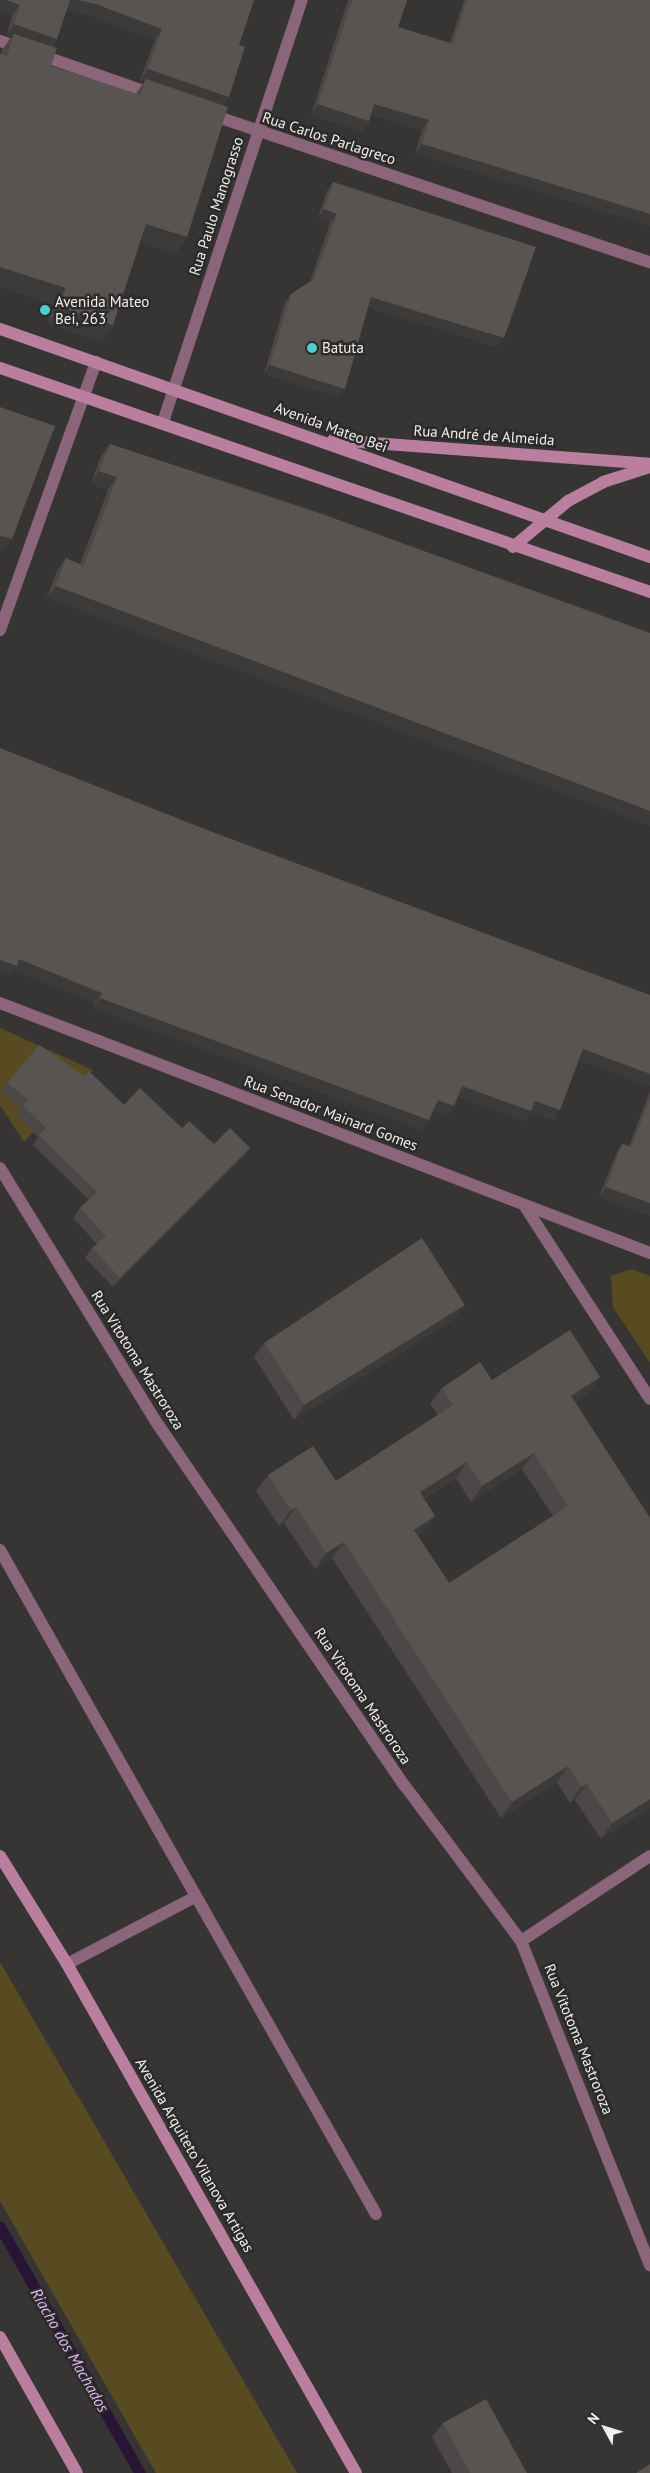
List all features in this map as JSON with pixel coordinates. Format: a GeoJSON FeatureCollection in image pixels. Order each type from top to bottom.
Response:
{"type":"FeatureCollection","features":[{"type":"Feature","properties":{"kind":"main road","name":"Avenida Mateo Bei"},"geometry":{"type":"LineString","coordinates":[[0,330],[316,438],[650,557]]}},
{"type":"Feature","properties":{"kind":"main road"},"geometry":{"type":"LineString","coordinates":[[0,368],[163,422],[513,547],[650,592]]}},
{"type":"Feature","properties":{"kind":"main road","name":"Rua André de Almeida"},"geometry":{"type":"LineString","coordinates":[[316,438],[650,465]]}},
{"type":"Feature","properties":{"kind":"main road","name":"Rua André de Almeida"},"geometry":{"type":"LineString","coordinates":[[513,547],[568,500],[603,482],[650,465]]}},
{"type":"Feature","properties":{"kind":"main road","name":"Avenida Arquiteto Vilanova Artigas"},"geometry":{"type":"LineString","coordinates":[[0,1856],[68,1964],[356,2473]]}},
{"type":"Feature","properties":{"kind":"main road"},"geometry":{"type":"LineString","coordinates":[[0,2337],[77,2473]]}},
{"type":"Feature","properties":{"kind":"street","name":"Rua Paulo Manograsso"},"geometry":{"type":"LineString","coordinates":[[163,422],[302,0]]}},
{"type":"Feature","properties":{"kind":"street"},"geometry":{"type":"LineString","coordinates":[[0,41],[166,99]]}},
{"type":"Feature","properties":{"kind":"street","name":"Rua Carlos Parlagreco"},"geometry":{"type":"LineString","coordinates":[[193,109],[650,262]]}},
{"type":"Feature","properties":{"kind":"street"},"geometry":{"type":"LineString","coordinates":[[0,630],[96,362]]}},
{"type":"Feature","properties":{"kind":"street","name":"Rua Senador Mainard Gomes"},"geometry":{"type":"LineString","coordinates":[[0,1003],[650,1253]]}},
{"type":"Feature","properties":{"kind":"street","name":"Rua Vitotoma Mastroroza"},"geometry":{"type":"LineString","coordinates":[[0,1168],[159,1426],[405,1786],[521,1941],[650,2265]]}},
{"type":"Feature","properties":{"kind":"street"},"geometry":{"type":"LineString","coordinates":[[524,1205],[650,1399]]}},
{"type":"Feature","properties":{"kind":"street"},"geometry":{"type":"LineString","coordinates":[[0,1550],[376,2214]]}},
{"type":"Feature","properties":{"kind":"street"},"geometry":{"type":"LineString","coordinates":[[521,1941],[650,1856]]}},
{"type":"Feature","properties":{"kind":"street"},"geometry":{"type":"LineString","coordinates":[[68,1964],[196,1897]]}},
{"type":"Feature","properties":{"kind":"shaded area"},"geometry":{"type":"Polygon","coordinates":[[[0,1028],[93,1070],[24,1142],[0,1105],[0,1028]]]}},
{"type":"Feature","properties":{"kind":"shaded area"},"geometry":{"type":"Polygon","coordinates":[[[632,1269],[650,1276],[650,1363],[613,1307],[611,1276],[632,1269]]]}},
{"type":"Feature","properties":{"kind":"shaded area"},"geometry":{"type":"Polygon","coordinates":[[[0,1962],[297,2473],[156,2473],[0,2201],[0,1962]]]}},
{"type":"Feature","properties":{"kind":"building"},"geometry":{"type":"Polygon","coordinates":[[[6,0],[70,0],[57,39],[14,24],[20,5],[6,0]]]}},
{"type":"Feature","properties":{"kind":"building"},"geometry":{"type":"Polygon","coordinates":[[[78,0],[254,0],[239,45],[245,47],[229,97],[148,69],[162,29],[96,4],[78,0]]]}},
{"type":"Feature","properties":{"kind":"building"},"geometry":{"type":"Polygon","coordinates":[[[352,0],[407,0],[398,27],[453,44],[467,0],[650,0],[650,214],[422,144],[429,120],[374,104],[369,121],[318,104],[352,0]]]}},
{"type":"Feature","properties":{"kind":"building"},"geometry":{"type":"Polygon","coordinates":[[[14,34],[57,48],[51,66],[140,95],[146,79],[228,107],[187,237],[146,224],[113,325],[60,307],[66,288],[0,267],[0,54],[7,56],[14,34]]]}},
{"type":"Feature","properties":{"kind":"building"},"geometry":{"type":"Polygon","coordinates":[[[333,182],[536,247],[504,338],[371,297],[345,389],[270,365],[291,294],[314,279],[337,214],[324,209],[333,182]]]}},
{"type":"Feature","properties":{"kind":"building"},"geometry":{"type":"Polygon","coordinates":[[[0,407],[55,426],[12,539],[0,536],[0,407]]]}},
{"type":"Feature","properties":{"kind":"building"},"geometry":{"type":"Polygon","coordinates":[[[110,444],[325,515],[650,633],[650,811],[56,586],[66,558],[84,566],[117,477],[99,471],[110,444]]]}},
{"type":"Feature","properties":{"kind":"building"},"geometry":{"type":"Polygon","coordinates":[[[0,748],[202,828],[650,995],[650,1074],[583,1049],[560,1110],[535,1101],[531,1111],[462,1086],[454,1106],[438,1100],[429,1120],[100,998],[102,993],[19,959],[17,966],[0,960],[0,748]]]}},
{"type":"Feature","properties":{"kind":"building"},"geometry":{"type":"Polygon","coordinates":[[[39,1045],[85,1076],[89,1071],[124,1105],[140,1088],[182,1128],[189,1121],[214,1144],[230,1128],[250,1148],[120,1278],[92,1248],[106,1236],[80,1208],[97,1192],[39,1135],[46,1128],[23,1106],[28,1099],[7,1083],[39,1045]]]}},
{"type":"Feature","properties":{"kind":"building"},"geometry":{"type":"Polygon","coordinates":[[[650,1099],[650,1203],[606,1187],[622,1144],[631,1147],[650,1099]]]}},
{"type":"Feature","properties":{"kind":"building"},"geometry":{"type":"Polygon","coordinates":[[[422,1238],[465,1305],[304,1405],[264,1343],[422,1238]]]}},
{"type":"Feature","properties":{"kind":"building"},"geometry":{"type":"Polygon","coordinates":[[[570,1330],[600,1377],[571,1396],[650,1518],[650,1799],[612,1823],[587,1784],[581,1787],[568,1766],[512,1802],[344,1542],[326,1553],[296,1507],[291,1510],[268,1475],[313,1446],[336,1481],[453,1405],[442,1388],[480,1362],[492,1380],[570,1330]],[[534,1453],[482,1486],[467,1462],[420,1492],[435,1516],[414,1530],[449,1583],[568,1506],[534,1453]]]}},
{"type":"Feature","properties":{"kind":"building"},"geometry":{"type":"Polygon","coordinates":[[[486,2399],[527,2473],[470,2473],[443,2423],[486,2399]]]}},
{"type":"Feature","properties":{"kind":"building"},"geometry":{"type":"Polygon","coordinates":[[[650,2464],[650,2473],[636,2473],[650,2464]]]}},
{"type":"Feature","properties":{"kind":"waterway","name":"Riacho dos Machados"},"geometry":{"type":"LineString","coordinates":[[0,2227],[140,2473]]}},
{"type":"Feature","properties":{"kind":"place","name":"Avenida Mateo Bei, 263"},"geometry":{"type":"Point","coordinates":[45,310]}},
{"type":"Feature","properties":{"kind":"place","name":"Batuta"},"geometry":{"type":"Point","coordinates":[312,348]}}]}
